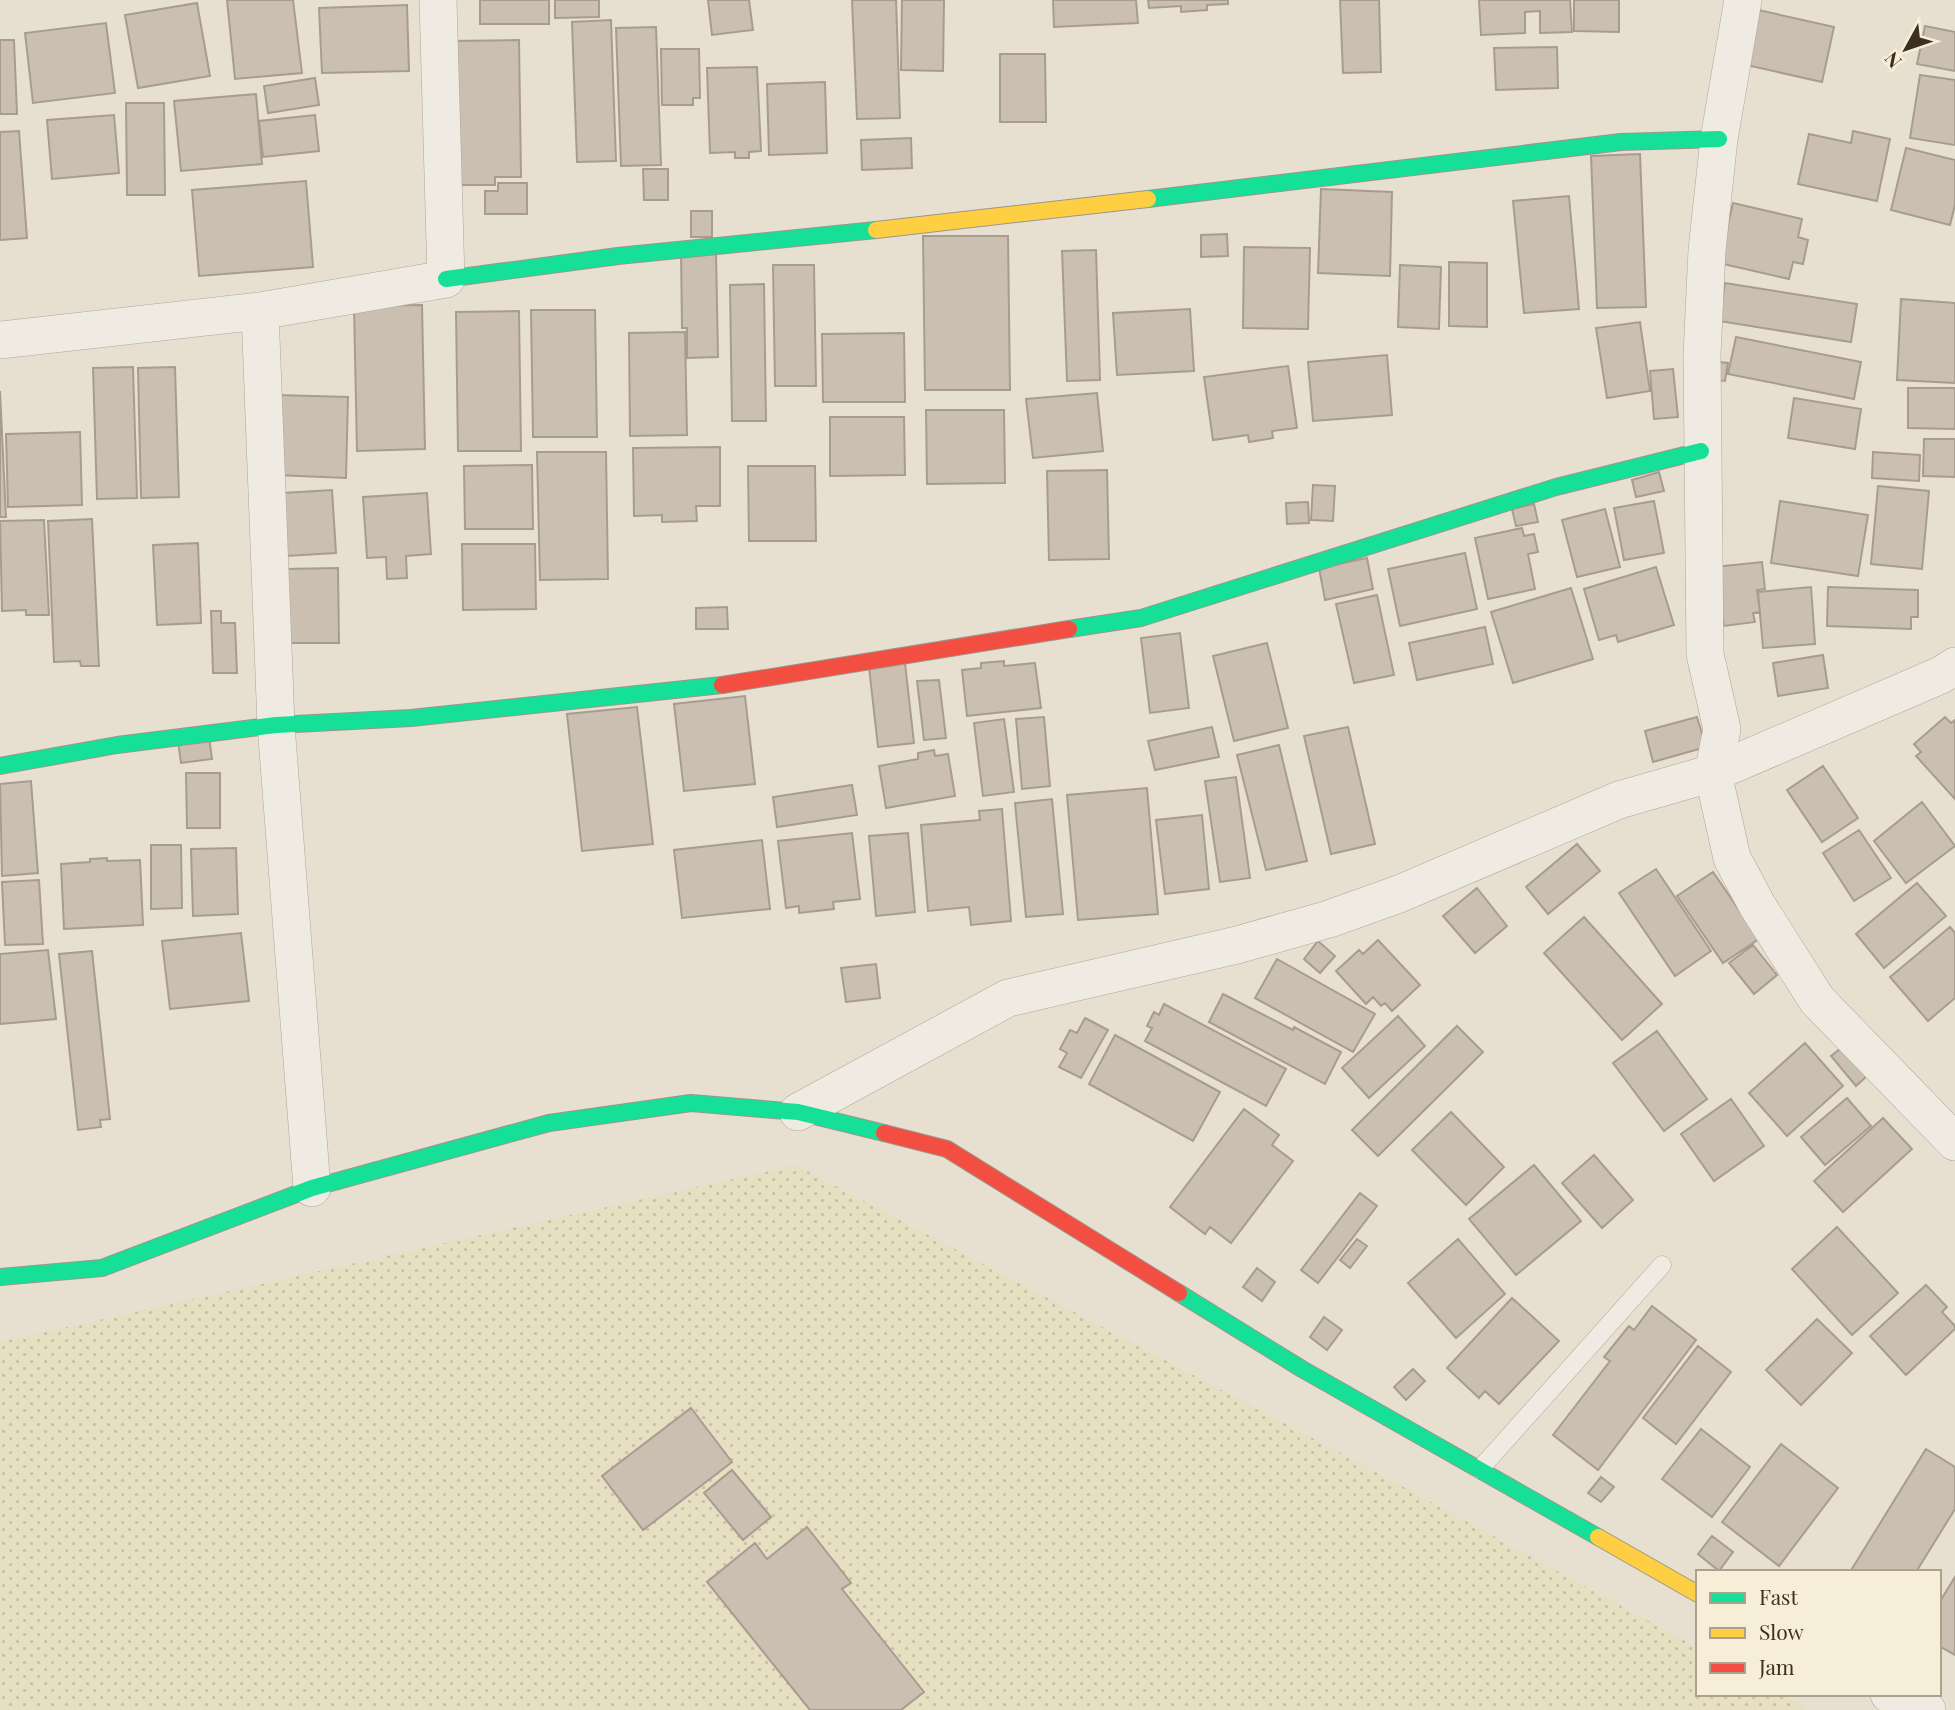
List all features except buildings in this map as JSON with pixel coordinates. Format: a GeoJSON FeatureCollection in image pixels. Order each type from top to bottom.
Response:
{"type":"FeatureCollection","features":[{"type":"Feature","properties":{"kind":"street"},"geometry":{"type":"LineString","coordinates":[[438,0],[446,279]]}},
{"type":"Feature","properties":{"kind":"street"},"geometry":{"type":"LineString","coordinates":[[1744,0],[1719,139],[1707,250],[1702,355],[1705,654],[1721,729],[1713,773],[1732,858],[1757,905],[1817,1000],[1955,1142]]}},
{"type":"Feature","properties":{"kind":"street"},"geometry":{"type":"LineString","coordinates":[[0,340],[260,312],[446,279],[618,256],[963,221],[1622,142],[1719,139]]}},
{"type":"Feature","properties":{"kind":"street"},"geometry":{"type":"LineString","coordinates":[[260,312],[276,725],[312,1188]]}},
{"type":"Feature","properties":{"kind":"street"},"geometry":{"type":"LineString","coordinates":[[0,766],[117,745],[276,725],[411,718],[702,689],[953,646],[1141,618],[1556,487],[1701,451]]}},
{"type":"Feature","properties":{"kind":"street"},"geometry":{"type":"LineString","coordinates":[[799,1112],[1008,998],[1237,945],[1329,919],[1399,894],[1619,800],[1713,773],[1941,675],[1955,666]]}},
{"type":"Feature","properties":{"kind":"street"},"geometry":{"type":"LineString","coordinates":[[0,1277],[102,1268],[312,1188],[549,1123],[691,1102],[799,1112],[947,1149],[1302,1369],[1696,1593]]}},
{"type":"Feature","properties":{"kind":"street"},"geometry":{"type":"LineString","coordinates":[[1894,1696],[1927,1710]]}},
{"type":"Feature","properties":{"kind":"lane"},"geometry":{"type":"LineString","coordinates":[[1480,1469],[1662,1265]]}},
{"type":"Feature","properties":{"kind":"shaded area"},"geometry":{"type":"Polygon","coordinates":[[[796,1165],[1369,1468],[1696,1647],[1696,1696],[1785,1696],[1810,1710],[0,1710],[0,1342],[796,1165]]]}},
{"type":"Feature","properties":{"kind":"traffic: fast"},"geometry":{"type":"LineString","coordinates":[[1148,199],[1621,142],[1719,139]]}},
{"type":"Feature","properties":{"kind":"traffic: fast"},"geometry":{"type":"LineString","coordinates":[[446,279],[618,256],[876,230]]}},
{"type":"Feature","properties":{"kind":"traffic: fast"},"geometry":{"type":"LineString","coordinates":[[1069,629],[1141,618],[1556,487],[1701,451]]}},
{"type":"Feature","properties":{"kind":"traffic: fast"},"geometry":{"type":"LineString","coordinates":[[0,766],[117,745],[276,725],[411,718],[722,685]]}},
{"type":"Feature","properties":{"kind":"traffic: fast"},"geometry":{"type":"LineString","coordinates":[[0,1277],[102,1268],[312,1188],[549,1123],[691,1103],[798,1112],[884,1133]]}},
{"type":"Feature","properties":{"kind":"traffic: fast"},"geometry":{"type":"LineString","coordinates":[[1179,1293],[1302,1369],[1598,1537]]}},
{"type":"Feature","properties":{"kind":"traffic: slow"},"geometry":{"type":"LineString","coordinates":[[876,230],[1148,199]]}},
{"type":"Feature","properties":{"kind":"traffic: slow"},"geometry":{"type":"LineString","coordinates":[[1598,1537],[1696,1593]]}},
{"type":"Feature","properties":{"kind":"traffic: jam"},"geometry":{"type":"LineString","coordinates":[[722,685],[1069,629]]}},
{"type":"Feature","properties":{"kind":"traffic: jam"},"geometry":{"type":"LineString","coordinates":[[884,1133],[947,1149],[1179,1293]]}}]}
